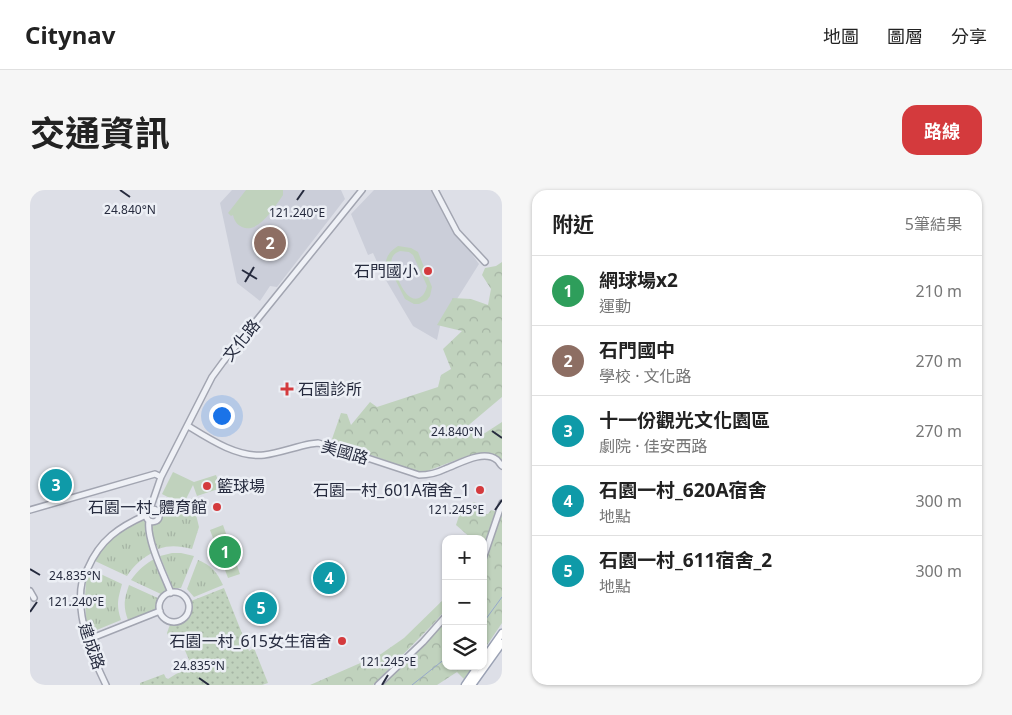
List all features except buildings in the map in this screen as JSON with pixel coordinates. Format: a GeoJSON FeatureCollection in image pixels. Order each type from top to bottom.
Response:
{"type":"FeatureCollection","features":[{"type":"Feature","properties":{"kind":"main road"},"geometry":{"type":"LineString","coordinates":[[487,654],[502,633]]}},
{"type":"Feature","properties":{"kind":"main road"},"geometry":{"type":"LineString","coordinates":[[472,685],[502,643]]}},
{"type":"Feature","properties":{"kind":"main road"},"geometry":{"type":"LineString","coordinates":[[465,685],[475,670]]}},
{"type":"Feature","properties":{"kind":"street","name":"文化路"},"geometry":{"type":"LineString","coordinates":[[146,515],[150,509],[161,477],[212,377],[362,190]]}},
{"type":"Feature","properties":{"kind":"street"},"geometry":{"type":"LineString","coordinates":[[435,190],[457,232],[485,262]]}},
{"type":"Feature","properties":{"kind":"street","name":"美國路"},"geometry":{"type":"LineString","coordinates":[[188,426],[223,447],[250,454],[263,455],[318,443],[419,475],[435,473],[469,459],[483,456],[496,460],[502,466]]}},
{"type":"Feature","properties":{"kind":"street"},"geometry":{"type":"LineString","coordinates":[[30,510],[155,474],[161,477]]}},
{"type":"Feature","properties":{"kind":"street"},"geometry":{"type":"LineString","coordinates":[[487,546],[502,503]]}},
{"type":"Feature","properties":{"kind":"street","name":"文化路"},"geometry":{"type":"LineString","coordinates":[[148,521],[156,522],[160,514],[154,508],[150,509]]}},
{"type":"Feature","properties":{"kind":"street"},"geometry":{"type":"LineString","coordinates":[[146,515],[155,554],[171,593]]}},
{"type":"Feature","properties":{"kind":"street","name":"建成路"},"geometry":{"type":"LineString","coordinates":[[106,685],[87,640],[82,616],[82,581],[89,564],[100,546],[114,532],[129,522],[146,515]]}},
{"type":"Feature","properties":{"kind":"street"},"geometry":{"type":"LineString","coordinates":[[30,591],[34,598]]}},
{"type":"Feature","properties":{"kind":"street"},"geometry":{"type":"LineString","coordinates":[[171,593],[180,594],[185,597],[189,606],[187,614],[182,620],[175,622],[164,618],[160,612],[162,600],[171,593]]}},
{"type":"Feature","properties":{"kind":"street"},"geometry":{"type":"LineString","coordinates":[[87,640],[160,612]]}},
{"type":"Feature","properties":{"kind":"street"},"geometry":{"type":"LineString","coordinates":[[378,685],[423,642],[442,621]]}},
{"type":"Feature","properties":{"kind":"shaded area"},"geometry":{"type":"Polygon","coordinates":[[[232,190],[341,190],[345,199],[277,287],[270,286],[260,301],[237,283],[220,203],[232,190]]]}},
{"type":"Feature","properties":{"kind":"shaded area","name":"石門國小"},"geometry":{"type":"Polygon","coordinates":[[[374,190],[431,190],[449,222],[479,264],[440,326],[437,340],[413,326],[384,277],[373,253],[368,255],[351,214],[374,190]]]}},
{"type":"Feature","properties":{"kind":"green space"},"geometry":{"type":"Polygon","coordinates":[[[246,190],[283,190],[283,195],[264,219],[254,227],[248,228],[239,225],[233,215],[231,216],[228,213],[246,190]]]}},
{"type":"Feature","properties":{"kind":"green space"},"geometry":{"type":"Polygon","coordinates":[[[398,246],[411,248],[418,252],[432,287],[427,300],[419,304],[414,304],[405,299],[386,261],[392,250],[398,246]],[[400,251],[396,253],[392,258],[392,264],[405,292],[414,299],[421,297],[427,286],[413,255],[409,252],[400,251]]]}},
{"type":"Feature","properties":{"kind":"green space"},"geometry":{"type":"Polygon","coordinates":[[[502,262],[502,397],[464,429],[485,433],[502,422],[502,463],[490,453],[464,457],[422,473],[332,439],[341,413],[347,414],[351,425],[370,402],[377,407],[438,387],[441,375],[451,369],[443,349],[462,331],[437,325],[453,298],[471,299],[488,305],[491,289],[482,275],[485,268],[496,266],[502,262]]]}},
{"type":"Feature","properties":{"kind":"green space"},"geometry":{"type":"Polygon","coordinates":[[[173,472],[194,482],[216,475],[221,488],[197,496],[193,485],[183,505],[162,494],[173,472]]]}},
{"type":"Feature","properties":{"kind":"green space"},"geometry":{"type":"Polygon","coordinates":[[[192,498],[199,527],[192,549],[175,546],[158,549],[152,533],[152,524],[156,525],[162,518],[164,514],[163,509],[186,509],[192,498]]]}},
{"type":"Feature","properties":{"kind":"green space"},"geometry":{"type":"Polygon","coordinates":[[[475,502],[480,514],[488,514],[491,510],[498,512],[487,542],[487,535],[467,535],[456,525],[462,507],[475,502]]]}},
{"type":"Feature","properties":{"kind":"green space"},"geometry":{"type":"Polygon","coordinates":[[[502,512],[502,623],[487,645],[487,580],[487,558],[502,512]]]}},
{"type":"Feature","properties":{"kind":"green space"},"geometry":{"type":"Polygon","coordinates":[[[146,517],[149,523],[147,530],[148,538],[154,552],[132,568],[127,576],[95,561],[110,539],[129,525],[146,517]]]}},
{"type":"Feature","properties":{"kind":"green space"},"geometry":{"type":"Polygon","coordinates":[[[223,525],[240,574],[228,578],[210,530],[223,525]]]}},
{"type":"Feature","properties":{"kind":"green space"},"geometry":{"type":"Polygon","coordinates":[[[172,553],[194,556],[181,588],[173,588],[160,556],[172,553]]]}},
{"type":"Feature","properties":{"kind":"green space"},"geometry":{"type":"Polygon","coordinates":[[[156,558],[168,590],[163,595],[131,580],[136,573],[156,558]]]}},
{"type":"Feature","properties":{"kind":"green space"},"geometry":{"type":"Polygon","coordinates":[[[198,560],[207,564],[213,570],[223,585],[194,597],[187,589],[198,560]]]}},
{"type":"Feature","properties":{"kind":"green space"},"geometry":{"type":"Polygon","coordinates":[[[92,570],[122,584],[118,602],[121,620],[87,634],[86,582],[92,570]]]}},
{"type":"Feature","properties":{"kind":"green space"},"geometry":{"type":"Polygon","coordinates":[[[129,585],[160,599],[159,609],[128,620],[125,603],[129,585]]]}},
{"type":"Feature","properties":{"kind":"green space"},"geometry":{"type":"Polygon","coordinates":[[[224,588],[249,651],[254,648],[268,683],[262,685],[140,685],[140,683],[164,674],[168,679],[192,667],[181,641],[173,645],[167,633],[172,619],[184,617],[189,612],[191,601],[224,588]]]}},
{"type":"Feature","properties":{"kind":"green space"},"geometry":{"type":"Polygon","coordinates":[[[442,601],[442,614],[373,685],[310,685],[381,654],[404,638],[442,601]]]}},
{"type":"Feature","properties":{"kind":"green space"},"geometry":{"type":"Polygon","coordinates":[[[442,622],[442,670],[470,670],[464,679],[457,672],[437,685],[381,685],[442,622]]]}},
{"type":"Feature","properties":{"kind":"waterway"},"geometry":{"type":"LineString","coordinates":[[487,618],[502,597]]}},
{"type":"Feature","properties":{"kind":"waterway"},"geometry":{"type":"LineString","coordinates":[[412,685],[442,661]]}},
{"type":"Feature","properties":{"kind":"place","name":"石門國中"},"geometry":{"type":"Point","coordinates":[270,243]}},
{"type":"Feature","properties":{"kind":"place","name":"石門國小"},"geometry":{"type":"Point","coordinates":[428,271]}},
{"type":"Feature","properties":{"kind":"place","name":"石園診所"},"geometry":{"type":"Point","coordinates":[287,389]}},
{"type":"Feature","properties":{"kind":"place","name":"十一份觀光文化園區"},"geometry":{"type":"Point","coordinates":[56,485]}},
{"type":"Feature","properties":{"kind":"place","name":"籃球場"},"geometry":{"type":"Point","coordinates":[207,486]}},
{"type":"Feature","properties":{"kind":"place","name":"石園一村_601A宿舍_1"},"geometry":{"type":"Point","coordinates":[480,490]}},
{"type":"Feature","properties":{"kind":"place","name":"石園一村_體育館"},"geometry":{"type":"Point","coordinates":[217,507]}},
{"type":"Feature","properties":{"kind":"place","name":"網球場x2"},"geometry":{"type":"Point","coordinates":[225,552]}},
{"type":"Feature","properties":{"kind":"place","name":"石園一村_620A宿舍"},"geometry":{"type":"Point","coordinates":[329,578]}},
{"type":"Feature","properties":{"kind":"place","name":"石園一村_611宿舍_2"},"geometry":{"type":"Point","coordinates":[261,608]}},
{"type":"Feature","properties":{"kind":"place","name":"石園一村_615女生宿舍"},"geometry":{"type":"Point","coordinates":[342,641]}}]}
